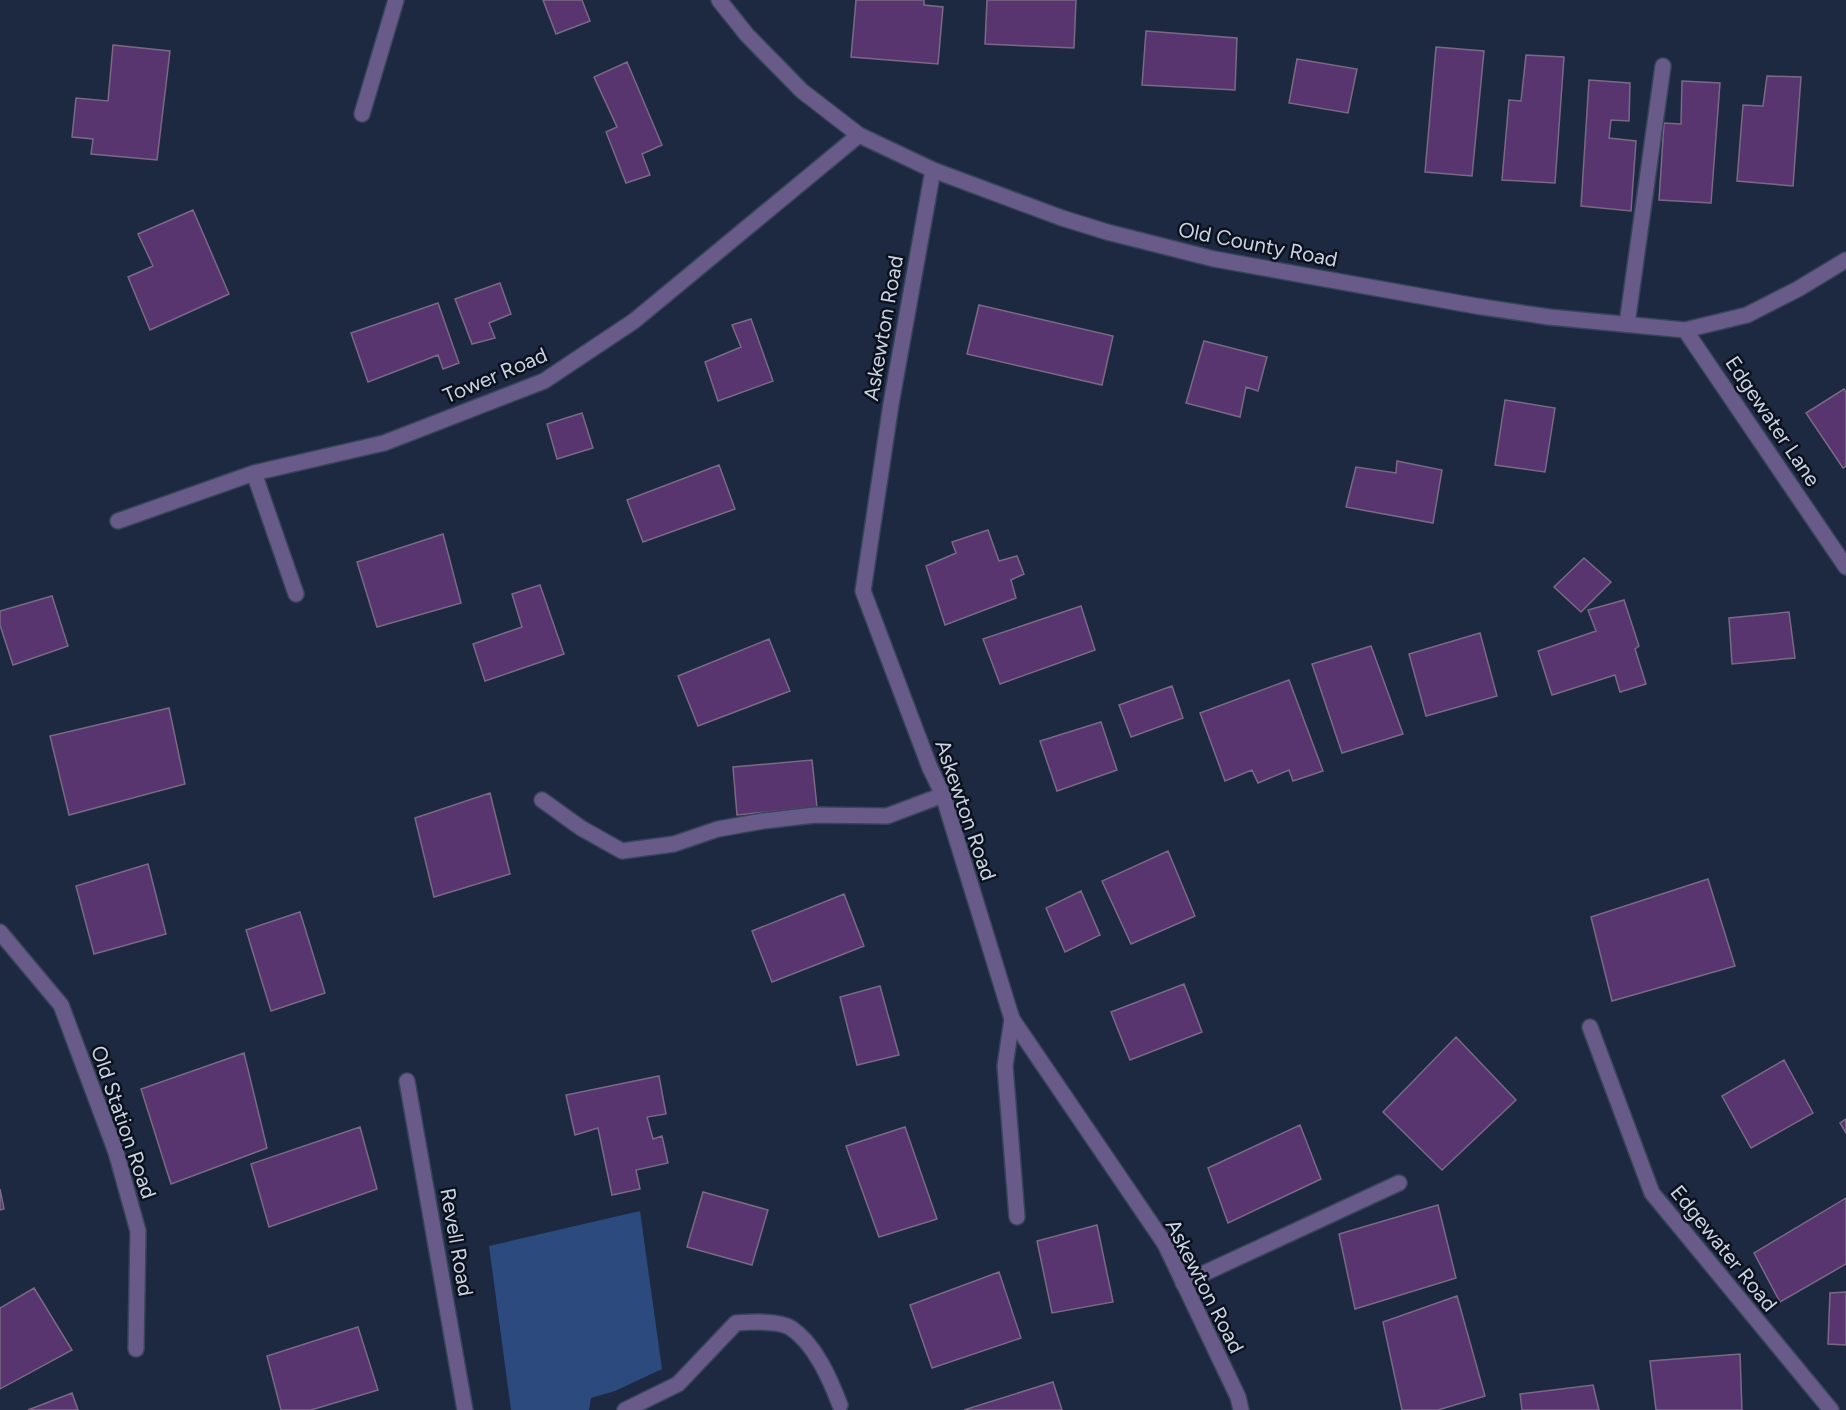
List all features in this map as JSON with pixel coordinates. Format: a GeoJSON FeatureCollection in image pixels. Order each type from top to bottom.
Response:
{"type":"FeatureCollection","features":[{"type":"Feature","properties":{"kind":"street"},"geometry":{"type":"LineString","coordinates":[[362,114],[396,0]]}},
{"type":"Feature","properties":{"kind":"street","name":"Old County Road"},"geometry":{"type":"LineString","coordinates":[[719,0],[747,35],[802,91],[859,135],[933,170],[1084,225],[1214,259],[1486,308],[1549,317],[1685,330],[1746,315],[1798,289],[1846,260]]}},
{"type":"Feature","properties":{"kind":"street"},"geometry":{"type":"LineString","coordinates":[[1628,324],[1663,66]]}},
{"type":"Feature","properties":{"kind":"street","name":"Tower Road"},"geometry":{"type":"LineString","coordinates":[[118,521],[254,473],[384,443],[544,381],[634,321],[859,135]]}},
{"type":"Feature","properties":{"kind":"street","name":"Askewton Road"},"geometry":{"type":"LineString","coordinates":[[933,170],[891,404],[863,591],[930,768],[943,795],[1012,1018],[1165,1244],[1238,1397],[1241,1410]]}},
{"type":"Feature","properties":{"kind":"street","name":"Edgewater Lane"},"geometry":{"type":"LineString","coordinates":[[1685,330],[1844,558]]}},
{"type":"Feature","properties":{"kind":"street"},"geometry":{"type":"LineString","coordinates":[[254,473],[296,594]]}},
{"type":"Feature","properties":{"kind":"street"},"geometry":{"type":"LineString","coordinates":[[542,800],[581,828],[622,851],[674,844],[718,829],[763,821],[815,815],[887,816],[943,795]]}},
{"type":"Feature","properties":{"kind":"street","name":"Old Station Road"},"geometry":{"type":"LineString","coordinates":[[0,932],[61,1005],[116,1152],[138,1231],[136,1348]]}},
{"type":"Feature","properties":{"kind":"street"},"geometry":{"type":"LineString","coordinates":[[1012,1018],[1005,1066],[1017,1217]]}},
{"type":"Feature","properties":{"kind":"street","name":"Edgewater Road"},"geometry":{"type":"LineString","coordinates":[[1590,1027],[1652,1193],[1831,1410]]}},
{"type":"Feature","properties":{"kind":"street","name":"Revell Road"},"geometry":{"type":"LineString","coordinates":[[407,1081],[465,1410]]}},
{"type":"Feature","properties":{"kind":"street"},"geometry":{"type":"LineString","coordinates":[[1183,1283],[1399,1183]]}},
{"type":"Feature","properties":{"kind":"street"},"geometry":{"type":"LineString","coordinates":[[625,1410],[678,1384],[736,1323],[760,1322],[790,1327],[810,1347],[826,1370],[840,1405]]}},
{"type":"Feature","properties":{"kind":"shaded area"},"geometry":{"type":"Polygon","coordinates":[[[640,1211],[662,1369],[615,1391],[591,1398],[589,1410],[511,1410],[489,1246],[640,1211]]]}},
{"type":"Feature","properties":{"kind":"building"},"geometry":{"type":"Polygon","coordinates":[[[543,0],[582,0],[590,21],[556,34],[543,0]]]}},
{"type":"Feature","properties":{"kind":"building"},"geometry":{"type":"Polygon","coordinates":[[[856,0],[924,0],[924,5],[943,7],[938,64],[851,57],[856,0]]]}},
{"type":"Feature","properties":{"kind":"building"},"geometry":{"type":"Polygon","coordinates":[[[987,0],[1076,0],[1074,48],[985,44],[987,0]]]}},
{"type":"Feature","properties":{"kind":"building"},"geometry":{"type":"Polygon","coordinates":[[[1146,31],[1237,38],[1235,90],[1142,85],[1146,31]]]}},
{"type":"Feature","properties":{"kind":"building"},"geometry":{"type":"Polygon","coordinates":[[[113,45],[170,51],[157,160],[91,154],[93,139],[72,137],[76,98],[108,101],[113,45]]]}},
{"type":"Feature","properties":{"kind":"building"},"geometry":{"type":"Polygon","coordinates":[[[1436,47],[1484,51],[1472,176],[1425,172],[1436,47]]]}},
{"type":"Feature","properties":{"kind":"building"},"geometry":{"type":"Polygon","coordinates":[[[1526,55],[1564,57],[1555,183],[1502,180],[1509,100],[1521,101],[1526,55]]]}},
{"type":"Feature","properties":{"kind":"building"},"geometry":{"type":"Polygon","coordinates":[[[1297,59],[1357,69],[1348,113],[1289,103],[1297,59]]]}},
{"type":"Feature","properties":{"kind":"building"},"geometry":{"type":"Polygon","coordinates":[[[627,62],[662,145],[642,154],[650,175],[626,183],[606,132],[617,127],[594,77],[627,62]]]}},
{"type":"Feature","properties":{"kind":"building"},"geometry":{"type":"Polygon","coordinates":[[[1767,76],[1801,77],[1793,186],[1737,181],[1743,105],[1763,106],[1767,76]]]}},
{"type":"Feature","properties":{"kind":"building"},"geometry":{"type":"Polygon","coordinates":[[[1589,80],[1630,83],[1629,121],[1611,120],[1609,138],[1636,141],[1631,211],[1581,206],[1589,80]]]}},
{"type":"Feature","properties":{"kind":"building"},"geometry":{"type":"Polygon","coordinates":[[[1682,81],[1720,83],[1711,203],[1659,200],[1664,123],[1681,124],[1682,81]]]}},
{"type":"Feature","properties":{"kind":"building"},"geometry":{"type":"Polygon","coordinates":[[[193,210],[229,294],[150,330],[128,277],[153,266],[138,234],[193,210]]]}},
{"type":"Feature","properties":{"kind":"building"},"geometry":{"type":"Polygon","coordinates":[[[500,283],[511,314],[489,323],[495,338],[472,344],[455,299],[500,283]]]}},
{"type":"Feature","properties":{"kind":"building"},"geometry":{"type":"Polygon","coordinates":[[[438,303],[459,363],[443,369],[438,355],[368,382],[351,333],[438,303]]]}},
{"type":"Feature","properties":{"kind":"building"},"geometry":{"type":"Polygon","coordinates":[[[979,305],[1113,336],[1102,385],[967,354],[979,305]]]}},
{"type":"Feature","properties":{"kind":"building"},"geometry":{"type":"Polygon","coordinates":[[[751,319],[773,381],[718,401],[705,362],[741,347],[732,325],[751,319]]]}},
{"type":"Feature","properties":{"kind":"building"},"geometry":{"type":"Polygon","coordinates":[[[1204,341],[1267,357],[1258,391],[1246,387],[1240,417],[1186,403],[1204,341]]]}},
{"type":"Feature","properties":{"kind":"building"},"geometry":{"type":"Polygon","coordinates":[[[1844,389],[1846,392],[1846,466],[1843,468],[1806,413],[1844,389]]]}},
{"type":"Feature","properties":{"kind":"building"},"geometry":{"type":"Polygon","coordinates":[[[1505,400],[1555,408],[1545,472],[1495,465],[1505,400]]]}},
{"type":"Feature","properties":{"kind":"building"},"geometry":{"type":"Polygon","coordinates":[[[582,413],[593,448],[557,459],[547,424],[582,413]]]}},
{"type":"Feature","properties":{"kind":"building"},"geometry":{"type":"Polygon","coordinates":[[[1397,461],[1442,470],[1433,523],[1346,507],[1356,467],[1396,473],[1397,461]]]}},
{"type":"Feature","properties":{"kind":"building"},"geometry":{"type":"Polygon","coordinates":[[[719,465],[735,509],[643,542],[627,500],[719,465]]]}},
{"type":"Feature","properties":{"kind":"building"},"geometry":{"type":"Polygon","coordinates":[[[988,530],[999,561],[1017,556],[1024,574],[1011,580],[1016,598],[945,625],[926,566],[956,553],[952,542],[988,530]]]}},
{"type":"Feature","properties":{"kind":"building"},"geometry":{"type":"Polygon","coordinates":[[[443,534],[461,603],[377,627],[357,562],[443,534]]]}},
{"type":"Feature","properties":{"kind":"building"},"geometry":{"type":"Polygon","coordinates":[[[1584,558],[1611,582],[1581,612],[1554,587],[1584,558]]]}},
{"type":"Feature","properties":{"kind":"building"},"geometry":{"type":"Polygon","coordinates":[[[540,585],[564,654],[485,681],[473,644],[522,627],[512,594],[540,585]]]}},
{"type":"Feature","properties":{"kind":"building"},"geometry":{"type":"Polygon","coordinates":[[[52,596],[68,646],[13,665],[0,625],[0,611],[52,596]]]}},
{"type":"Feature","properties":{"kind":"building"},"geometry":{"type":"Polygon","coordinates":[[[1624,600],[1639,646],[1635,649],[1646,684],[1620,692],[1615,675],[1552,695],[1538,651],[1596,631],[1588,610],[1624,600]]]}},
{"type":"Feature","properties":{"kind":"building"},"geometry":{"type":"Polygon","coordinates":[[[1081,606],[1095,650],[1000,684],[983,639],[1081,606]]]}},
{"type":"Feature","properties":{"kind":"building"},"geometry":{"type":"Polygon","coordinates":[[[1789,612],[1795,658],[1732,664],[1729,618],[1789,612]]]}},
{"type":"Feature","properties":{"kind":"building"},"geometry":{"type":"Polygon","coordinates":[[[1480,633],[1497,696],[1426,716],[1409,654],[1480,633]]]}},
{"type":"Feature","properties":{"kind":"building"},"geometry":{"type":"Polygon","coordinates":[[[769,639],[790,691],[698,726],[678,676],[769,639]]]}},
{"type":"Feature","properties":{"kind":"building"},"geometry":{"type":"Polygon","coordinates":[[[1371,646],[1403,734],[1342,753],[1312,664],[1371,646]]]}},
{"type":"Feature","properties":{"kind":"building"},"geometry":{"type":"Polygon","coordinates":[[[1289,680],[1323,771],[1293,781],[1289,770],[1258,783],[1252,770],[1225,781],[1200,713],[1289,680]]]}},
{"type":"Feature","properties":{"kind":"building"},"geometry":{"type":"Polygon","coordinates":[[[1172,686],[1183,718],[1131,737],[1119,705],[1172,686]]]}},
{"type":"Feature","properties":{"kind":"building"},"geometry":{"type":"Polygon","coordinates":[[[169,708],[185,784],[69,815],[50,736],[169,708]]]}},
{"type":"Feature","properties":{"kind":"building"},"geometry":{"type":"Polygon","coordinates":[[[1101,722],[1117,770],[1057,791],[1040,741],[1101,722]]]}},
{"type":"Feature","properties":{"kind":"building"},"geometry":{"type":"Polygon","coordinates":[[[812,760],[817,807],[737,815],[733,767],[812,760]]]}},
{"type":"Feature","properties":{"kind":"building"},"geometry":{"type":"Polygon","coordinates":[[[490,793],[510,874],[434,897],[415,818],[490,793]]]}},
{"type":"Feature","properties":{"kind":"building"},"geometry":{"type":"Polygon","coordinates":[[[1168,851],[1195,916],[1131,944],[1102,881],[1168,851]]]}},
{"type":"Feature","properties":{"kind":"building"},"geometry":{"type":"Polygon","coordinates":[[[148,864],[166,934],[94,954],[76,886],[148,864]]]}},
{"type":"Feature","properties":{"kind":"building"},"geometry":{"type":"Polygon","coordinates":[[[1708,879],[1735,966],[1612,1001],[1591,917],[1708,879]]]}},
{"type":"Feature","properties":{"kind":"building"},"geometry":{"type":"Polygon","coordinates":[[[1081,891],[1100,935],[1065,952],[1046,908],[1081,891]]]}},
{"type":"Feature","properties":{"kind":"building"},"geometry":{"type":"Polygon","coordinates":[[[844,894],[864,946],[772,982],[752,931],[844,894]]]}},
{"type":"Feature","properties":{"kind":"building"},"geometry":{"type":"Polygon","coordinates":[[[300,912],[325,993],[271,1011],[246,930],[300,912]]]}},
{"type":"Feature","properties":{"kind":"building"},"geometry":{"type":"Polygon","coordinates":[[[1184,984],[1202,1032],[1130,1060],[1111,1012],[1184,984]]]}},
{"type":"Feature","properties":{"kind":"building"},"geometry":{"type":"Polygon","coordinates":[[[880,986],[899,1055],[857,1065],[840,997],[880,986]]]}},
{"type":"Feature","properties":{"kind":"building"},"geometry":{"type":"Polygon","coordinates":[[[1456,1037],[1516,1100],[1442,1170],[1383,1112],[1456,1037]]]}},
{"type":"Feature","properties":{"kind":"building"},"geometry":{"type":"Polygon","coordinates":[[[244,1053],[267,1148],[171,1184],[141,1089],[244,1053]]]}},
{"type":"Feature","properties":{"kind":"building"},"geometry":{"type":"Polygon","coordinates":[[[1784,1060],[1813,1113],[1751,1148],[1722,1096],[1784,1060]]]}},
{"type":"Feature","properties":{"kind":"building"},"geometry":{"type":"Polygon","coordinates":[[[659,1076],[666,1114],[647,1117],[653,1139],[662,1136],[668,1163],[636,1170],[640,1189],[612,1195],[598,1128],[575,1135],[566,1095],[659,1076]]]}},
{"type":"Feature","properties":{"kind":"building"},"geometry":{"type":"Polygon","coordinates":[[[1846,1119],[1846,1133],[1840,1123],[1846,1119]]]}},
{"type":"Feature","properties":{"kind":"building"},"geometry":{"type":"Polygon","coordinates":[[[1300,1125],[1321,1179],[1228,1223],[1208,1168],[1300,1125]]]}},
{"type":"Feature","properties":{"kind":"building"},"geometry":{"type":"Polygon","coordinates":[[[360,1127],[377,1189],[269,1227],[251,1164],[360,1127]]]}},
{"type":"Feature","properties":{"kind":"building"},"geometry":{"type":"Polygon","coordinates":[[[905,1127],[937,1219],[879,1237],[846,1146],[905,1127]]]}},
{"type":"Feature","properties":{"kind":"building"},"geometry":{"type":"Polygon","coordinates":[[[0,1189],[4,1209],[0,1210],[0,1189]]]}},
{"type":"Feature","properties":{"kind":"building"},"geometry":{"type":"Polygon","coordinates":[[[703,1192],[768,1210],[752,1265],[687,1247],[703,1192]]]}},
{"type":"Feature","properties":{"kind":"building"},"geometry":{"type":"Polygon","coordinates":[[[1846,1198],[1846,1264],[1780,1302],[1754,1253],[1846,1198]]]}},
{"type":"Feature","properties":{"kind":"building"},"geometry":{"type":"Polygon","coordinates":[[[1438,1205],[1456,1278],[1355,1309],[1339,1234],[1438,1205]]]}},
{"type":"Feature","properties":{"kind":"building"},"geometry":{"type":"Polygon","coordinates":[[[1097,1225],[1113,1302],[1052,1313],[1037,1241],[1097,1225]]]}},
{"type":"Feature","properties":{"kind":"building"},"geometry":{"type":"Polygon","coordinates":[[[999,1272],[1021,1338],[932,1368],[910,1305],[999,1272]]]}},
{"type":"Feature","properties":{"kind":"building"},"geometry":{"type":"Polygon","coordinates":[[[34,1288],[72,1350],[0,1389],[0,1308],[34,1288]]]}},
{"type":"Feature","properties":{"kind":"building"},"geometry":{"type":"Polygon","coordinates":[[[1846,1292],[1846,1345],[1828,1344],[1830,1293],[1846,1292]]]}},
{"type":"Feature","properties":{"kind":"building"},"geometry":{"type":"Polygon","coordinates":[[[1457,1296],[1485,1396],[1438,1410],[1402,1410],[1383,1322],[1457,1296]]]}},
{"type":"Feature","properties":{"kind":"building"},"geometry":{"type":"Polygon","coordinates":[[[358,1327],[378,1390],[311,1410],[281,1410],[267,1356],[358,1327]]]}},
{"type":"Feature","properties":{"kind":"building"},"geometry":{"type":"Polygon","coordinates":[[[1740,1354],[1742,1410],[1656,1410],[1650,1361],[1740,1354]]]}},
{"type":"Feature","properties":{"kind":"building"},"geometry":{"type":"Polygon","coordinates":[[[1053,1382],[1062,1410],[964,1410],[1053,1382]]]}},
{"type":"Feature","properties":{"kind":"building"},"geometry":{"type":"Polygon","coordinates":[[[1593,1385],[1599,1410],[1522,1410],[1520,1394],[1593,1385]]]}},
{"type":"Feature","properties":{"kind":"building"},"geometry":{"type":"Polygon","coordinates":[[[72,1393],[78,1410],[28,1410],[72,1393]]]}}]}
